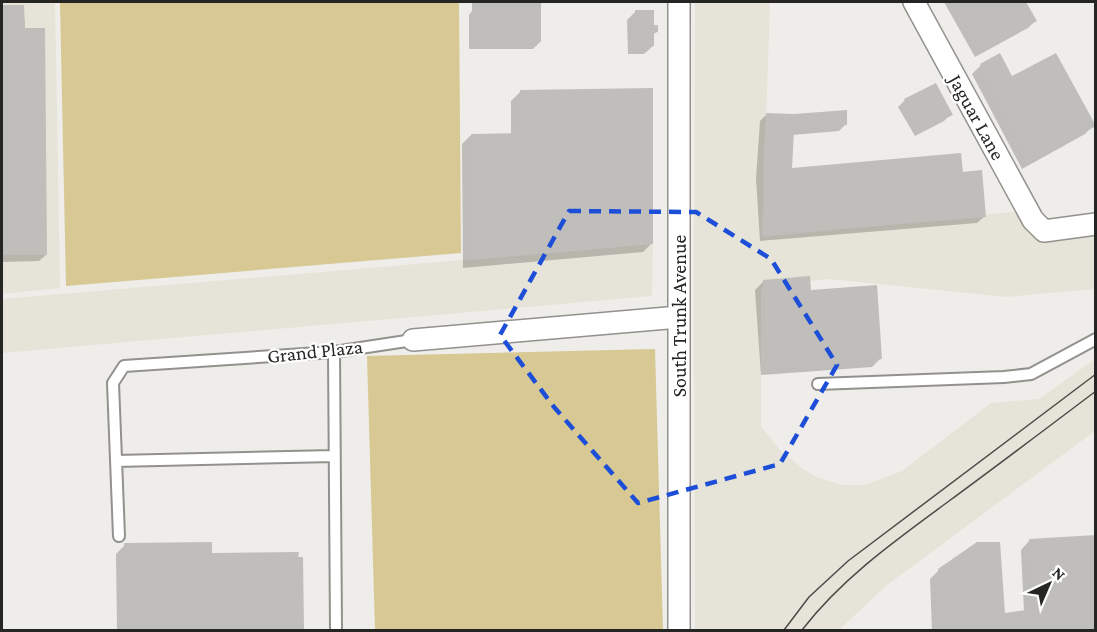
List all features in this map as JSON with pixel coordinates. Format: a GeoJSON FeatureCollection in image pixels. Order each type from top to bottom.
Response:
{"type":"FeatureCollection","features":[{"type":"Feature","properties":{"kind":"street","name":"South Trunk Avenue"},"geometry":{"type":"LineString","coordinates":[[679,2],[679,630]]}},
{"type":"Feature","properties":{"kind":"street","name":"Jaguar Lane"},"geometry":{"type":"LineString","coordinates":[[914,2],[1033,220],[1044,231],[1095,224]]}},
{"type":"Feature","properties":{"kind":"street","name":"Grand Plaza"},"geometry":{"type":"LineString","coordinates":[[413,339],[679,317]]}},
{"type":"Feature","properties":{"kind":"lane","name":"Grand Plaza"},"geometry":{"type":"LineString","coordinates":[[119,536],[113,383],[123,366],[334,352],[413,339]]}},
{"type":"Feature","properties":{"kind":"lane"},"geometry":{"type":"LineString","coordinates":[[818,384],[1031,374],[1095,339]]}},
{"type":"Feature","properties":{"kind":"lane"},"geometry":{"type":"LineString","coordinates":[[334,352],[336,630]]}},
{"type":"Feature","properties":{"kind":"lane"},"geometry":{"type":"LineString","coordinates":[[116,461],[334,456]]}},
{"type":"Feature","properties":{"kind":"highlighted area"},"geometry":{"type":"Polygon","coordinates":[[[569,211],[696,212],[771,259],[837,365],[780,464],[638,503],[554,407],[500,335],[569,211]]]}},
{"type":"Feature","properties":{"kind":"shaded area"},"geometry":{"type":"Polygon","coordinates":[[[2,2],[55,2],[60,288],[2,294],[2,2]]]}},
{"type":"Feature","properties":{"kind":"shaded area"},"geometry":{"type":"Polygon","coordinates":[[[60,2],[459,2],[461,253],[66,286],[60,2]]]}},
{"type":"Feature","properties":{"kind":"shaded area"},"geometry":{"type":"Polygon","coordinates":[[[695,2],[770,2],[762,237],[1020,211],[1038,241],[1095,235],[1096,289],[1006,297],[829,279],[761,287],[761,426],[779,449],[803,469],[819,478],[842,485],[865,485],[902,471],[991,403],[1039,399],[1095,359],[1095,431],[887,585],[839,630],[695,630],[695,2]]]}},
{"type":"Feature","properties":{"kind":"shaded area"},"geometry":{"type":"Polygon","coordinates":[[[653,244],[652,296],[2,353],[2,299],[653,244]]]}},
{"type":"Feature","properties":{"kind":"shaded area"},"geometry":{"type":"Polygon","coordinates":[[[655,349],[663,630],[375,630],[367,356],[655,349]]]}},
{"type":"Feature","properties":{"kind":"building"},"geometry":{"type":"Polygon","coordinates":[[[479,2],[541,2],[541,42],[475,43],[475,7],[479,6],[479,2]]]}},
{"type":"Feature","properties":{"kind":"building"},"geometry":{"type":"Polygon","coordinates":[[[954,2],[1026,2],[1037,21],[982,52],[954,2]]]}},
{"type":"Feature","properties":{"kind":"building"},"geometry":{"type":"Polygon","coordinates":[[[2,5],[24,5],[25,28],[45,28],[47,255],[2,255],[2,5]]]}},
{"type":"Feature","properties":{"kind":"building"},"geometry":{"type":"Polygon","coordinates":[[[635,10],[654,10],[654,25],[658,25],[658,32],[654,33],[654,46],[636,46],[635,10]]]}},
{"type":"Feature","properties":{"kind":"building"},"geometry":{"type":"Polygon","coordinates":[[[1000,53],[1012,76],[1056,53],[1096,126],[1031,161],[980,64],[1000,53]]]}},
{"type":"Feature","properties":{"kind":"building"},"geometry":{"type":"Polygon","coordinates":[[[936,83],[953,115],[922,130],[904,99],[936,83]]]}},
{"type":"Feature","properties":{"kind":"building"},"geometry":{"type":"Polygon","coordinates":[[[653,88],[653,244],[471,260],[471,134],[519,133],[520,90],[653,88]]]}},
{"type":"Feature","properties":{"kind":"building"},"geometry":{"type":"Polygon","coordinates":[[[847,110],[847,125],[794,130],[792,168],[961,153],[963,172],[982,170],[986,217],[766,235],[763,172],[766,113],[794,114],[847,110]]]}},
{"type":"Feature","properties":{"kind":"building"},"geometry":{"type":"Polygon","coordinates":[[[810,276],[811,290],[877,285],[882,359],[769,367],[763,280],[810,276]]]}},
{"type":"Feature","properties":{"kind":"building"},"geometry":{"type":"Polygon","coordinates":[[[1096,535],[1096,630],[941,630],[938,569],[977,542],[1000,542],[1005,613],[1033,609],[1029,539],[1096,535]]]}},
{"type":"Feature","properties":{"kind":"building"},"geometry":{"type":"Polygon","coordinates":[[[212,542],[212,553],[299,552],[298,557],[303,557],[304,630],[125,630],[124,543],[212,542]]]}},
{"type":"Feature","properties":{"kind":"tram line"},"geometry":{"type":"LineString","coordinates":[[784,630],[809,597],[848,561],[1096,374]]}},
{"type":"Feature","properties":{"kind":"tram line"},"geometry":{"type":"LineString","coordinates":[[802,630],[834,593],[909,530],[1096,391]]}}]}
